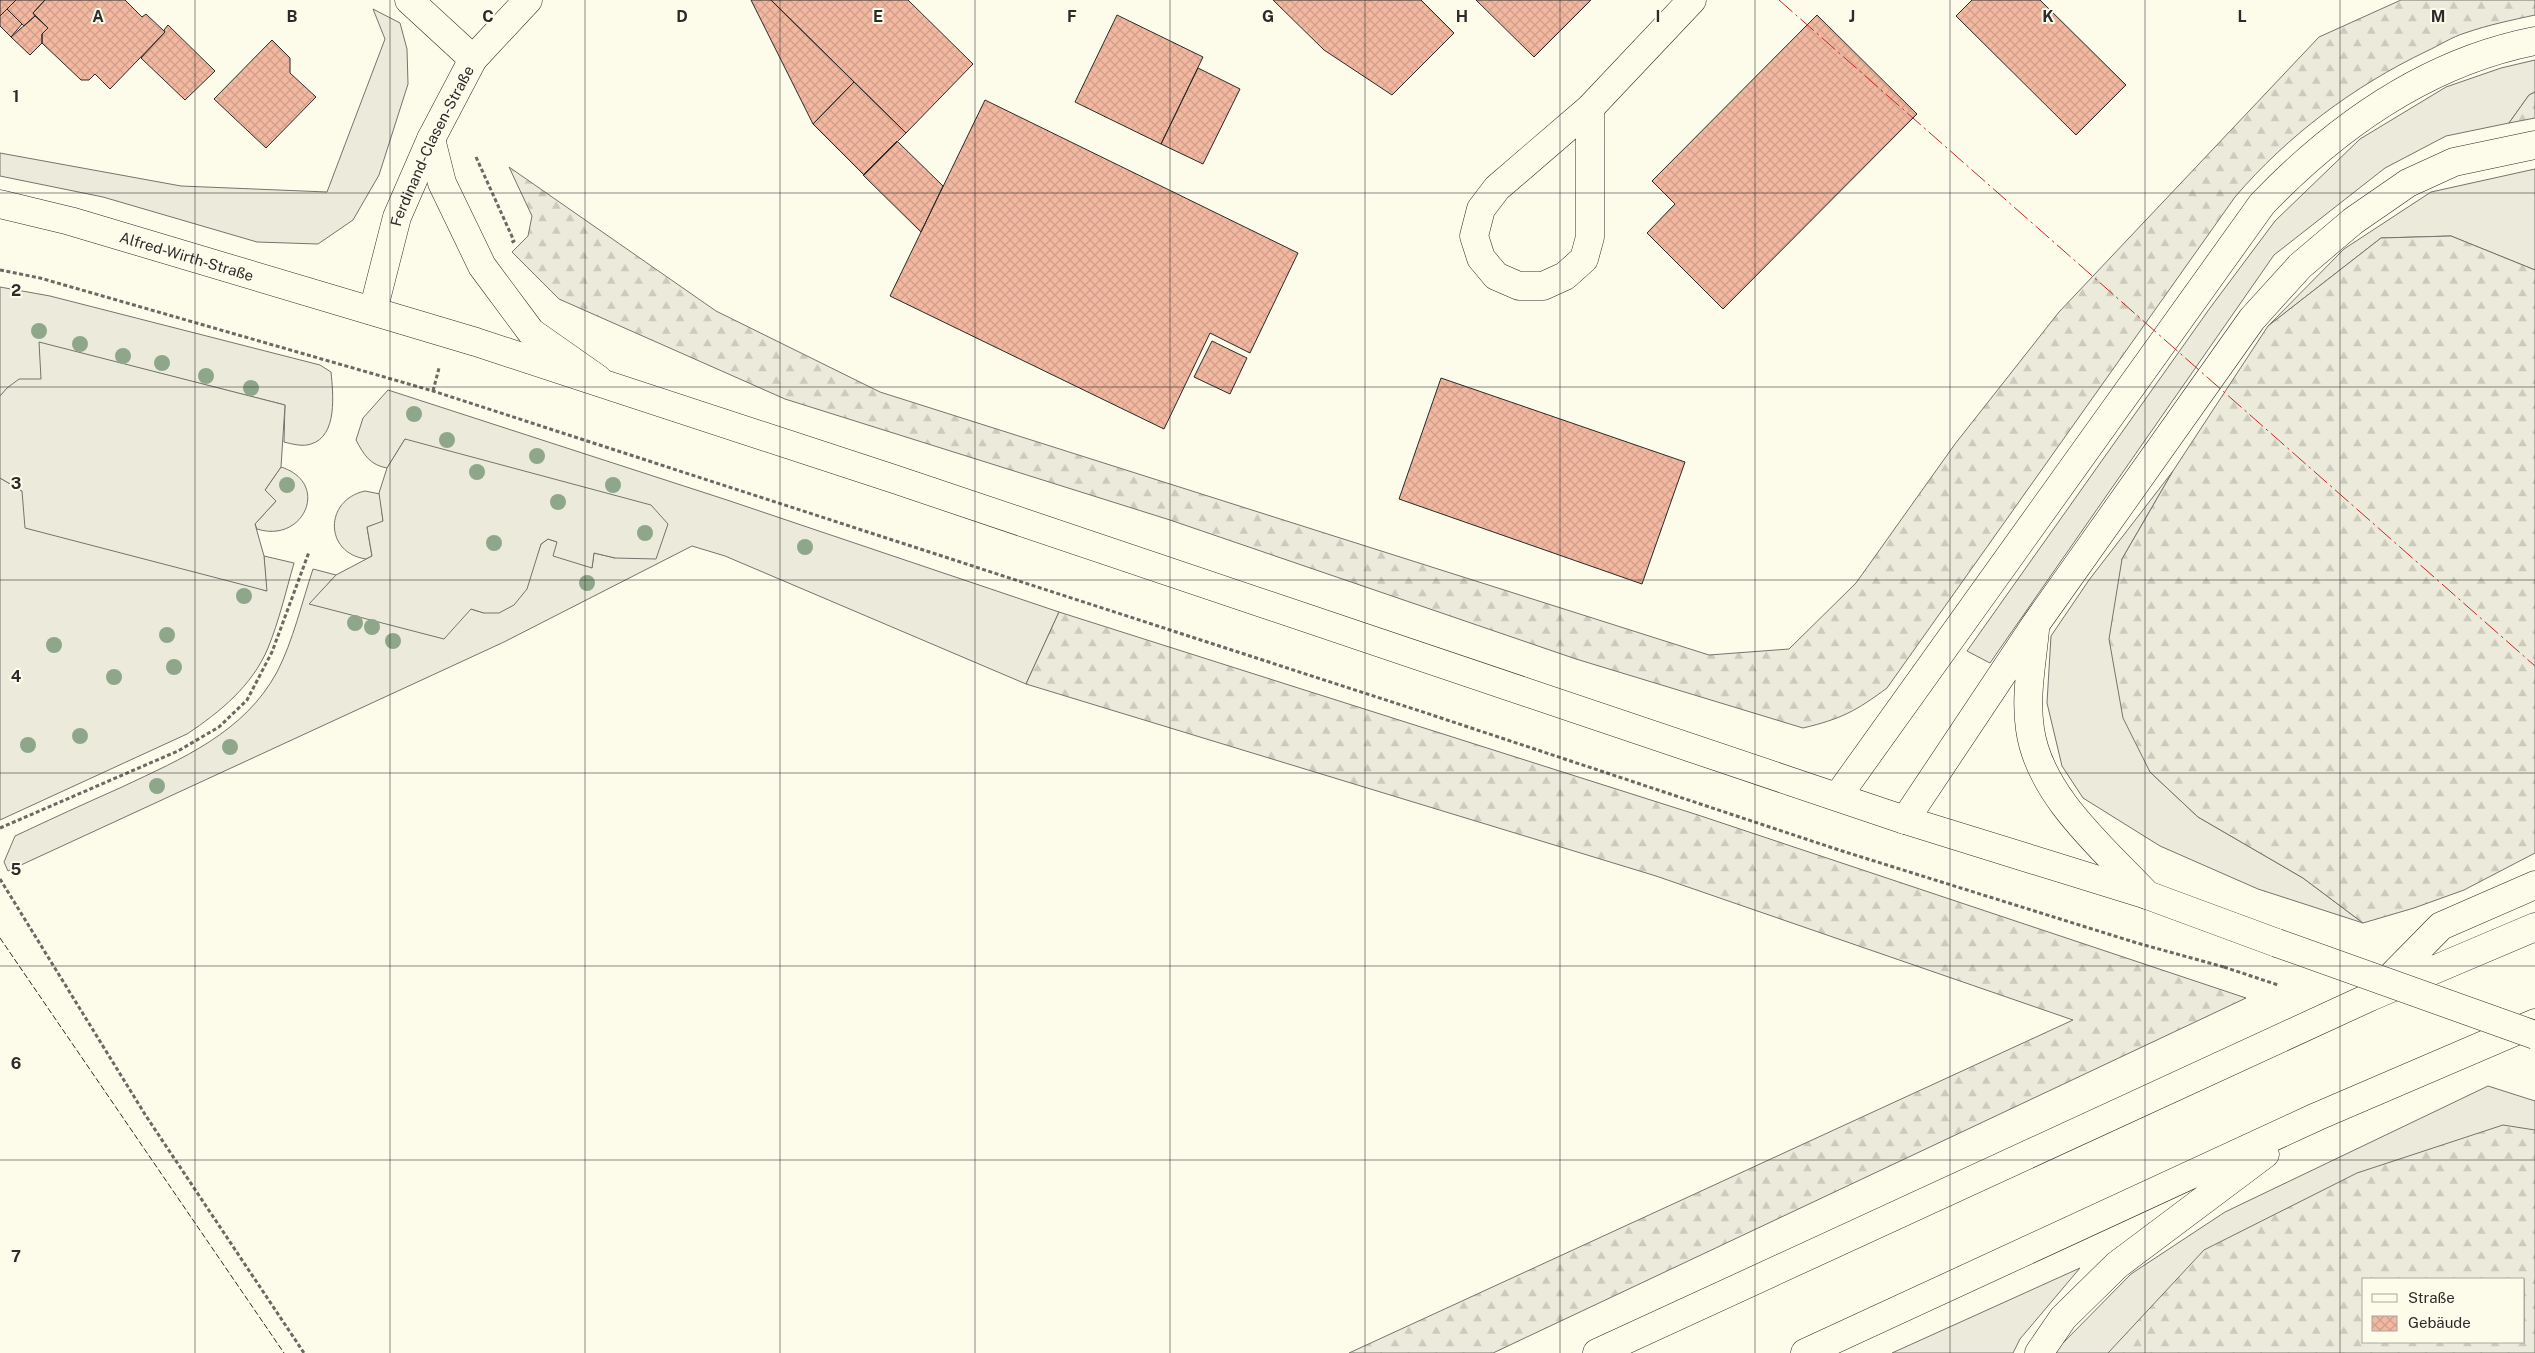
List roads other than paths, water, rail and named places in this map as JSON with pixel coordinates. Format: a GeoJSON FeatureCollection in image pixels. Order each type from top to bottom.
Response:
{"type":"FeatureCollection","features":[{"type":"Feature","properties":{"kind":"main road"},"geometry":{"type":"LineString","coordinates":[[409,0],[473,59]]}},
{"type":"Feature","properties":{"kind":"main road","name":"Ferdinand-Clasen-Straße"},"geometry":{"type":"LineString","coordinates":[[373,311],[397,217],[431,139],[473,59],[528,0]]}},
{"type":"Feature","properties":{"kind":"main road"},"geometry":{"type":"LineString","coordinates":[[1590,108],[1590,237],[1584,259],[1565,276],[1543,286],[1519,286],[1496,276],[1481,258],[1474,236],[1481,209],[1497,188],[1590,108],[1692,0]]}},
{"type":"Feature","properties":{"kind":"main road"},"geometry":{"type":"LineString","coordinates":[[1838,796],[2262,204],[2321,147],[2406,89],[2452,67],[2503,47],[2535,41]]}},
{"type":"Feature","properties":{"kind":"main road"},"geometry":{"type":"LineString","coordinates":[[431,139],[442,183],[482,266],[531,332],[605,385]]}},
{"type":"Feature","properties":{"kind":"main road"},"geometry":{"type":"LineString","coordinates":[[1905,820],[2035,625],[2252,319],[2300,266],[2353,221],[2408,183],[2454,162],[2493,152],[2535,145]]}},
{"type":"Feature","properties":{"kind":"main road","name":"Alfred-Wirth-Straße"},"geometry":{"type":"LineString","coordinates":[[0,204],[70,221],[373,311],[605,385],[913,486],[1905,820],[2147,895],[2535,1035]]}},
{"type":"Feature","properties":{"kind":"main road"},"geometry":{"type":"LineString","coordinates":[[2035,625],[2028,698],[2030,730],[2040,766],[2055,793],[2147,895]]}},
{"type":"Feature","properties":{"kind":"main road"},"geometry":{"type":"LineString","coordinates":[[2370,998],[2440,926],[2535,885]]}},
{"type":"Feature","properties":{"kind":"main road"},"geometry":{"type":"LineString","coordinates":[[1596,1353],[2370,998],[2535,927]]}},
{"type":"Feature","properties":{"kind":"main road"},"geometry":{"type":"LineString","coordinates":[[1805,1353],[2316,1117],[2535,1023]]}},
{"type":"Feature","properties":{"kind":"main road"},"geometry":{"type":"LineString","coordinates":[[2039,1353],[2063,1318],[2117,1265],[2211,1193],[2316,1117]]}}]}
